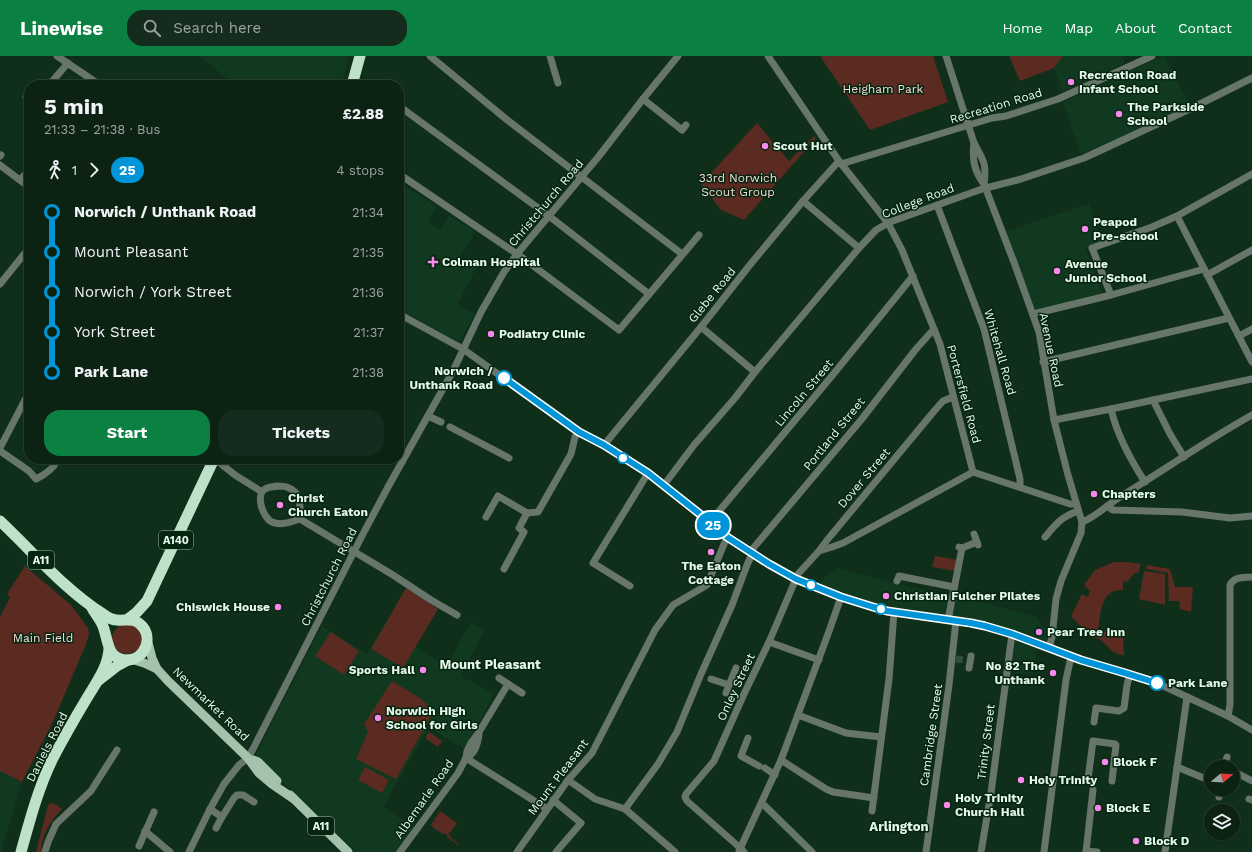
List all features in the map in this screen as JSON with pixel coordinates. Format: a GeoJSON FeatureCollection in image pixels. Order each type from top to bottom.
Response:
{"type":"FeatureCollection","features":[{"type":"Feature","properties":{"kind":"highway"},"geometry":{"type":"LineString","coordinates":[[354,80],[360,56]]}},
{"type":"Feature","properties":{"kind":"highway","name":"A140"},"geometry":{"type":"LineString","coordinates":[[129,659],[138,657],[146,646],[147,636],[145,616],[147,601],[212,464]]}},
{"type":"Feature","properties":{"kind":"highway","name":"A11"},"geometry":{"type":"LineString","coordinates":[[0,521],[73,591],[91,606],[115,621],[124,620],[139,623],[147,636]]}},
{"type":"Feature","properties":{"kind":"highway","name":"A140"},"geometry":{"type":"LineString","coordinates":[[107,638],[108,632],[115,623],[124,620],[136,612],[147,601]]}},
{"type":"Feature","properties":{"kind":"highway","name":"A11"},"geometry":{"type":"LineString","coordinates":[[91,606],[102,624],[109,649]]}},
{"type":"Feature","properties":{"kind":"highway","name":"Newmarket Road"},"geometry":{"type":"LineString","coordinates":[[109,649],[117,657],[129,659]]}},
{"type":"Feature","properties":{"kind":"highway","name":"Daniels Road"},"geometry":{"type":"LineString","coordinates":[[21,852],[34,806],[44,778],[59,747],[98,681],[109,656],[109,649]]}},
{"type":"Feature","properties":{"kind":"highway","name":"Daniels Road"},"geometry":{"type":"LineString","coordinates":[[98,681],[117,666],[129,659]]}},
{"type":"Feature","properties":{"kind":"main road","name":"Newmarket Road"},"geometry":{"type":"LineString","coordinates":[[147,636],[152,658],[157,669],[168,681],[248,758],[258,762],[348,852]]}},
{"type":"Feature","properties":{"kind":"main road","name":"Newmarket Road"},"geometry":{"type":"LineString","coordinates":[[129,659],[144,663],[157,669]]}},
{"type":"Feature","properties":{"kind":"street"},"geometry":{"type":"LineString","coordinates":[[57,56],[93,80]]}},
{"type":"Feature","properties":{"kind":"street"},"geometry":{"type":"LineString","coordinates":[[430,56],[506,119],[682,254]]}},
{"type":"Feature","properties":{"kind":"street"},"geometry":{"type":"LineString","coordinates":[[550,56],[560,79]]}},
{"type":"Feature","properties":{"kind":"street","name":"Christchurch Road"},"geometry":{"type":"LineString","coordinates":[[404,459],[453,371],[481,312],[504,272],[678,56]]}},
{"type":"Feature","properties":{"kind":"street","name":"Portersfield Road"},"geometry":{"type":"LineString","coordinates":[[768,56],[840,163],[888,224],[902,250],[940,344],[974,472]]}},
{"type":"Feature","properties":{"kind":"street","name":"Avenue Road"},"geometry":{"type":"LineString","coordinates":[[946,56],[974,143],[973,158],[975,168],[978,176],[985,186],[1016,265],[1033,314],[1038,332],[1054,420],[1082,522]]}},
{"type":"Feature","properties":{"kind":"street","name":"Recreation Road"},"geometry":{"type":"LineString","coordinates":[[840,163],[992,118],[1006,116],[1058,99],[1152,56]]}},
{"type":"Feature","properties":{"kind":"street"},"geometry":{"type":"LineString","coordinates":[[53,80],[68,63]]}},
{"type":"Feature","properties":{"kind":"street","name":"College Road"},"geometry":{"type":"LineString","coordinates":[[664,485],[694,445],[735,398],[858,248],[876,230],[985,186],[1021,179],[1084,158],[1192,108],[1252,78]]}},
{"type":"Feature","properties":{"kind":"street"},"geometry":{"type":"LineString","coordinates":[[643,99],[682,130]]}},
{"type":"Feature","properties":{"kind":"street"},"geometry":{"type":"LineString","coordinates":[[404,110],[549,216],[650,294]]}},
{"type":"Feature","properties":{"kind":"street","name":"Glebe Road"},"geometry":{"type":"LineString","coordinates":[[604,445],[803,201],[840,163]]}},
{"type":"Feature","properties":{"kind":"street"},"geometry":{"type":"LineString","coordinates":[[0,165],[24,183]]}},
{"type":"Feature","properties":{"kind":"street"},"geometry":{"type":"LineString","coordinates":[[1110,295],[1092,248],[1152,227],[1177,216],[1252,174]]}},
{"type":"Feature","properties":{"kind":"street"},"geometry":{"type":"LineString","coordinates":[[20,180],[24,176]]}},
{"type":"Feature","properties":{"kind":"street"},"geometry":{"type":"LineString","coordinates":[[404,177],[517,254],[619,330],[699,235]]}},
{"type":"Feature","properties":{"kind":"street"},"geometry":{"type":"LineString","coordinates":[[803,201],[858,248]]}},
{"type":"Feature","properties":{"kind":"street","name":"Whitehall Road"},"geometry":{"type":"LineString","coordinates":[[937,205],[984,329],[1019,472],[1020,487]]}},
{"type":"Feature","properties":{"kind":"street"},"geometry":{"type":"LineString","coordinates":[[1177,216],[1252,362]]}},
{"type":"Feature","properties":{"kind":"street"},"geometry":{"type":"LineString","coordinates":[[1033,314],[1206,272],[1252,250]]}},
{"type":"Feature","properties":{"kind":"street"},"geometry":{"type":"LineString","coordinates":[[1,282],[24,254]]}},
{"type":"Feature","properties":{"kind":"street","name":"Lincoln Street"},"geometry":{"type":"LineString","coordinates":[[710,522],[913,276]]}},
{"type":"Feature","properties":{"kind":"street"},"geometry":{"type":"LineString","coordinates":[[404,317],[463,349],[579,432],[604,445],[648,473],[727,537],[781,572],[841,597],[873,607],[894,612],[985,626],[1012,634],[1071,657],[1157,683],[1228,716],[1252,730]]}},
{"type":"Feature","properties":{"kind":"street"},"geometry":{"type":"LineString","coordinates":[[1043,362],[1229,318]]}},
{"type":"Feature","properties":{"kind":"street"},"geometry":{"type":"LineString","coordinates":[[701,327],[755,372]]}},
{"type":"Feature","properties":{"kind":"street","name":"Portland Street"},"geometry":{"type":"LineString","coordinates":[[625,809],[658,764],[677,732],[705,677],[751,553],[863,417],[916,349],[934,329]]}},
{"type":"Feature","properties":{"kind":"street"},"geometry":{"type":"LineString","coordinates":[[1239,336],[1252,329]]}},
{"type":"Feature","properties":{"kind":"street"},"geometry":{"type":"LineString","coordinates":[[1054,420],[1252,379]]}},
{"type":"Feature","properties":{"kind":"street","name":"Dover Street"},"geometry":{"type":"LineString","coordinates":[[796,579],[798,574],[819,551],[943,401],[953,397]]}},
{"type":"Feature","properties":{"kind":"street"},"geometry":{"type":"LineString","coordinates":[[1153,400],[1170,434],[1184,457]]}},
{"type":"Feature","properties":{"kind":"street"},"geometry":{"type":"LineString","coordinates":[[0,448],[24,402]]}},
{"type":"Feature","properties":{"kind":"street"},"geometry":{"type":"LineString","coordinates":[[1110,409],[1120,438],[1144,482]]}},
{"type":"Feature","properties":{"kind":"street"},"geometry":{"type":"LineString","coordinates":[[1049,648],[1052,637],[1056,599],[1061,581],[1081,533],[1082,522],[1252,415]]}},
{"type":"Feature","properties":{"kind":"street"},"geometry":{"type":"LineString","coordinates":[[428,416],[441,422]]}},
{"type":"Feature","properties":{"kind":"street"},"geometry":{"type":"LineString","coordinates":[[450,427],[509,458]]}},
{"type":"Feature","properties":{"kind":"street"},"geometry":{"type":"LineString","coordinates":[[486,517],[498,496],[527,513],[538,512],[571,454],[575,437],[579,432]]}},
{"type":"Feature","properties":{"kind":"street"},"geometry":{"type":"LineString","coordinates":[[0,451],[29,471],[36,479],[56,464]]}},
{"type":"Feature","properties":{"kind":"street"},"geometry":{"type":"LineString","coordinates":[[221,464],[235,475],[262,492]]}},
{"type":"Feature","properties":{"kind":"street","name":"Christchurch Road"},"geometry":{"type":"LineString","coordinates":[[189,852],[224,784],[239,765],[248,758],[253,749],[401,464]]}},
{"type":"Feature","properties":{"kind":"street"},"geometry":{"type":"LineString","coordinates":[[819,551],[832,548],[842,543],[974,472],[1070,504],[1077,508],[1060,520],[1045,537]]}},
{"type":"Feature","properties":{"kind":"street"},"geometry":{"type":"LineString","coordinates":[[630,586],[593,563],[648,473]]}},
{"type":"Feature","properties":{"kind":"street"},"geometry":{"type":"LineString","coordinates":[[300,519],[300,503],[297,495],[290,488],[277,486],[265,489],[262,492],[260,500],[262,511],[268,520],[274,523],[283,524],[300,519],[456,615]]}},
{"type":"Feature","properties":{"kind":"street"},"geometry":{"type":"LineString","coordinates":[[1107,506],[1114,510],[1182,512],[1230,518],[1252,516]]}},
{"type":"Feature","properties":{"kind":"street"},"geometry":{"type":"LineString","coordinates":[[504,569],[524,532],[518,528],[527,513]]}},
{"type":"Feature","properties":{"kind":"street"},"geometry":{"type":"LineString","coordinates":[[948,620],[960,548],[977,544],[974,534]]}},
{"type":"Feature","properties":{"kind":"street","name":"Mount Pleasant"},"geometry":{"type":"LineString","coordinates":[[517,852],[568,780],[588,759],[596,747],[658,625],[673,605],[707,585],[727,537]]}},
{"type":"Feature","properties":{"kind":"street"},"geometry":{"type":"LineString","coordinates":[[897,581],[898,576],[954,587]]}},
{"type":"Feature","properties":{"kind":"street"},"geometry":{"type":"LineString","coordinates":[[1228,716],[1230,705],[1230,585],[1232,580],[1236,578],[1252,577]]}},
{"type":"Feature","properties":{"kind":"street","name":"Onley Street"},"geometry":{"type":"LineString","coordinates":[[741,851],[685,798],[686,794],[714,761],[744,694],[770,642],[796,579]]}},
{"type":"Feature","properties":{"kind":"street"},"geometry":{"type":"LineString","coordinates":[[741,851],[781,760],[841,597]]}},
{"type":"Feature","properties":{"kind":"street"},"geometry":{"type":"LineString","coordinates":[[872,811],[889,679],[894,612]]}},
{"type":"Feature","properties":{"kind":"street","name":"Cambridge Street"},"geometry":{"type":"LineString","coordinates":[[926,852],[954,658],[956,621]]}},
{"type":"Feature","properties":{"kind":"street","name":"Trinity Street"},"geometry":{"type":"LineString","coordinates":[[981,852],[991,793],[1012,634]]}},
{"type":"Feature","properties":{"kind":"street"},"geometry":{"type":"LineString","coordinates":[[770,642],[819,660]]}},
{"type":"Feature","properties":{"kind":"street"},"geometry":{"type":"LineString","coordinates":[[1044,852],[1066,680],[1071,657]]}},
{"type":"Feature","properties":{"kind":"street"},"geometry":{"type":"LineString","coordinates":[[726,693],[736,668]]}},
{"type":"Feature","properties":{"kind":"street"},"geometry":{"type":"LineString","coordinates":[[1094,722],[1096,708],[1119,711],[1124,708],[1130,674]]}},
{"type":"Feature","properties":{"kind":"street"},"geometry":{"type":"LineString","coordinates":[[705,677],[729,685]]}},
{"type":"Feature","properties":{"kind":"street"},"geometry":{"type":"LineString","coordinates":[[499,678],[522,693]]}},
{"type":"Feature","properties":{"kind":"street"},"geometry":{"type":"LineString","coordinates":[[466,758],[469,747],[508,684]]}},
{"type":"Feature","properties":{"kind":"street"},"geometry":{"type":"LineString","coordinates":[[1165,852],[1187,697]]}},
{"type":"Feature","properties":{"kind":"street"},"geometry":{"type":"LineString","coordinates":[[798,716],[846,733],[881,737]]}},
{"type":"Feature","properties":{"kind":"street"},"geometry":{"type":"LineString","coordinates":[[748,738],[739,759],[762,767],[774,775]]}},
{"type":"Feature","properties":{"kind":"street"},"geometry":{"type":"LineString","coordinates":[[1088,779],[1093,741],[1116,745],[1112,781]]}},
{"type":"Feature","properties":{"kind":"street"},"geometry":{"type":"LineString","coordinates":[[45,852],[56,824],[91,791],[116,750]]}},
{"type":"Feature","properties":{"kind":"street","name":"Albemarle Road"},"geometry":{"type":"LineString","coordinates":[[400,852],[458,773],[466,758],[547,808]]}},
{"type":"Feature","properties":{"kind":"street"},"geometry":{"type":"LineString","coordinates":[[781,760],[826,789],[834,792],[874,798]]}},
{"type":"Feature","properties":{"kind":"street"},"geometry":{"type":"LineString","coordinates":[[1177,767],[1204,778]]}},
{"type":"Feature","properties":{"kind":"street"},"geometry":{"type":"LineString","coordinates":[[1240,775],[1252,781]]}},
{"type":"Feature","properties":{"kind":"street"},"geometry":{"type":"LineString","coordinates":[[568,780],[595,799],[625,809],[672,851]]}},
{"type":"Feature","properties":{"kind":"street"},"geometry":{"type":"LineString","coordinates":[[1093,790],[1086,851],[1097,852]]}},
{"type":"Feature","properties":{"kind":"street"},"geometry":{"type":"LineString","coordinates":[[216,828],[237,795],[243,795],[254,802]]}},
{"type":"Feature","properties":{"kind":"street"},"geometry":{"type":"LineString","coordinates":[[554,800],[581,823],[558,851]]}},
{"type":"Feature","properties":{"kind":"street"},"geometry":{"type":"LineString","coordinates":[[762,803],[812,852]]}},
{"type":"Feature","properties":{"kind":"street"},"geometry":{"type":"LineString","coordinates":[[210,809],[222,817]]}},
{"type":"Feature","properties":{"kind":"street"},"geometry":{"type":"LineString","coordinates":[[139,846],[154,812]]}},
{"type":"Feature","properties":{"kind":"street"},"geometry":{"type":"LineString","coordinates":[[145,831],[170,852]]}},
{"type":"Feature","properties":{"kind":"shaded area"},"geometry":{"type":"Polygon","coordinates":[[[200,56],[349,56],[342,80],[229,80],[200,56]]]}},
{"type":"Feature","properties":{"kind":"shaded area","name":"Recreation Road Infant School"},"geometry":{"type":"Polygon","coordinates":[[[1063,56],[1122,56],[1125,63],[1062,92],[1054,68],[1063,56]]]}},
{"type":"Feature","properties":{"kind":"shaded area","name":"The Parkside School"},"geometry":{"type":"Polygon","coordinates":[[[1165,56],[1189,105],[1114,141],[1080,154],[1063,102],[1165,56]]]}},
{"type":"Feature","properties":{"kind":"shaded area","name":"Colman Hospital"},"geometry":{"type":"Polygon","coordinates":[[[404,186],[437,207],[428,221],[440,230],[449,215],[475,232],[459,257],[477,267],[457,305],[475,314],[459,342],[404,312],[404,186]]]}},
{"type":"Feature","properties":{"kind":"shaded area","name":"Avenue Junior School"},"geometry":{"type":"Polygon","coordinates":[[[1089,204],[1102,242],[1085,247],[1102,293],[1035,311],[1005,232],[1089,204]]]}},
{"type":"Feature","properties":{"kind":"shaded area"},"geometry":{"type":"Polygon","coordinates":[[[839,568],[896,584],[975,600],[1037,617],[1042,626],[1049,632],[1044,652],[1037,648],[1033,674],[1012,672],[1016,631],[953,616],[874,604],[820,586],[826,576],[839,568]]]}},
{"type":"Feature","properties":{"kind":"shaded area","name":"Norwich High School for Girls"},"geometry":{"type":"Polygon","coordinates":[[[406,588],[438,609],[416,647],[446,666],[471,623],[485,629],[461,676],[494,694],[464,749],[429,727],[383,807],[415,828],[396,852],[356,852],[255,756],[322,626],[367,654],[406,588]]]}},
{"type":"Feature","properties":{"kind":"shaded area"},"geometry":{"type":"Polygon","coordinates":[[[0,771],[22,782],[1,852],[0,852],[0,771]]]}},
{"type":"Feature","properties":{"kind":"green space","name":"Heigham Park"},"geometry":{"type":"Polygon","coordinates":[[[820,56],[933,56],[948,102],[870,130],[820,56]]]}},
{"type":"Feature","properties":{"kind":"green space"},"geometry":{"type":"Polygon","coordinates":[[[1009,56],[1063,56],[1054,68],[1020,81],[1009,56]]]}},
{"type":"Feature","properties":{"kind":"green space","name":"33rd Norwich Scout Group"},"geometry":{"type":"Polygon","coordinates":[[[757,123],[789,161],[814,136],[816,138],[744,220],[721,210],[701,184],[757,123]]]}},
{"type":"Feature","properties":{"kind":"green space"},"geometry":{"type":"Polygon","coordinates":[[[935,556],[958,560],[956,571],[932,567],[935,556]]]}},
{"type":"Feature","properties":{"kind":"green space"},"geometry":{"type":"Polygon","coordinates":[[[1114,562],[1141,564],[1138,573],[1134,573],[1128,581],[1123,582],[1123,590],[1110,593],[1103,603],[1101,610],[1098,630],[1123,636],[1124,656],[1113,652],[1101,640],[1089,635],[1071,616],[1082,594],[1088,597],[1090,591],[1084,585],[1095,570],[1114,562]]]}},
{"type":"Feature","properties":{"kind":"green space"},"geometry":{"type":"Polygon","coordinates":[[[1147,565],[1170,569],[1175,587],[1193,587],[1191,612],[1180,609],[1179,601],[1169,601],[1168,573],[1146,569],[1147,565]]]}},
{"type":"Feature","properties":{"kind":"green space","name":"Main Field"},"geometry":{"type":"Polygon","coordinates":[[[25,566],[71,605],[88,628],[89,634],[52,724],[22,782],[0,771],[0,617],[10,597],[7,594],[25,566]]]}},
{"type":"Feature","properties":{"kind":"green space"},"geometry":{"type":"Polygon","coordinates":[[[1144,571],[1165,574],[1165,605],[1139,599],[1144,571]]]}},
{"type":"Feature","properties":{"kind":"green space"},"geometry":{"type":"Polygon","coordinates":[[[406,588],[438,609],[403,668],[371,649],[406,588]]]}},
{"type":"Feature","properties":{"kind":"green space"},"geometry":{"type":"Polygon","coordinates":[[[127,624],[138,628],[142,639],[138,650],[127,654],[116,650],[112,639],[116,628],[127,624]]]}},
{"type":"Feature","properties":{"kind":"green space"},"geometry":{"type":"Polygon","coordinates":[[[331,632],[359,651],[344,675],[315,656],[331,632]]]}},
{"type":"Feature","properties":{"kind":"green space"},"geometry":{"type":"Polygon","coordinates":[[[392,681],[420,698],[434,711],[396,779],[356,759],[368,732],[364,724],[392,681]]]}},
{"type":"Feature","properties":{"kind":"green space"},"geometry":{"type":"Polygon","coordinates":[[[429,732],[442,741],[438,747],[425,738],[429,732]]]}},
{"type":"Feature","properties":{"kind":"green space"},"geometry":{"type":"Polygon","coordinates":[[[365,767],[389,780],[382,793],[358,780],[365,767]]]}},
{"type":"Feature","properties":{"kind":"green space"},"geometry":{"type":"Polygon","coordinates":[[[50,803],[57,805],[62,809],[47,828],[43,839],[41,852],[36,852],[48,805],[50,803]]]}},
{"type":"Feature","properties":{"kind":"green space"},"geometry":{"type":"Polygon","coordinates":[[[440,811],[457,823],[450,833],[448,832],[451,838],[459,844],[458,845],[444,833],[443,834],[436,830],[431,825],[433,821],[437,823],[434,820],[440,811]]]}},
{"type":"Feature","properties":{"kind":"tunnel"},"geometry":{"type":"LineString","coordinates":[[956,659],[965,660]]}},
{"type":"Feature","properties":{"kind":"bus line","name":"25"},"geometry":{"type":"LineString","coordinates":[[504,378],[579,432],[604,445],[648,473],[727,537],[781,572],[841,597],[873,607],[887,611],[985,626],[1012,634],[1092,664],[1157,683]]}},
{"type":"Feature","properties":{"kind":"place","name":"Recreation Road Infant School"},"geometry":{"type":"Point","coordinates":[1071,82]}},
{"type":"Feature","properties":{"kind":"place","name":"The Parkside School"},"geometry":{"type":"Point","coordinates":[1119,114]}},
{"type":"Feature","properties":{"kind":"place","name":"Scout Hut"},"geometry":{"type":"Point","coordinates":[765,146]}},
{"type":"Feature","properties":{"kind":"place","name":"Peapod Pre-school"},"geometry":{"type":"Point","coordinates":[1085,229]}},
{"type":"Feature","properties":{"kind":"place","name":"Colman Hospital"},"geometry":{"type":"Point","coordinates":[433,262]}},
{"type":"Feature","properties":{"kind":"place","name":"Avenue Junior School"},"geometry":{"type":"Point","coordinates":[1057,271]}},
{"type":"Feature","properties":{"kind":"place","name":"Podiatry Clinic"},"geometry":{"type":"Point","coordinates":[491,334]}},
{"type":"Feature","properties":{"kind":"place","name":"Norwich / Unthank Road"},"geometry":{"type":"Point","coordinates":[504,378]}},
{"type":"Feature","properties":{"kind":"place","name":"Chapters"},"geometry":{"type":"Point","coordinates":[1094,494]}},
{"type":"Feature","properties":{"kind":"place","name":"Christ Church Eaton"},"geometry":{"type":"Point","coordinates":[280,505]}},
{"type":"Feature","properties":{"kind":"place","name":"The Eaton Cottage"},"geometry":{"type":"Point","coordinates":[711,552]}},
{"type":"Feature","properties":{"kind":"place","name":"Christian Fulcher Pilates"},"geometry":{"type":"Point","coordinates":[886,596]}},
{"type":"Feature","properties":{"kind":"place","name":"Chiswick House"},"geometry":{"type":"Point","coordinates":[278,607]}},
{"type":"Feature","properties":{"kind":"place","name":"Pear Tree Inn"},"geometry":{"type":"Point","coordinates":[1039,632]}},
{"type":"Feature","properties":{"kind":"place","name":"Sports Hall"},"geometry":{"type":"Point","coordinates":[423,670]}},
{"type":"Feature","properties":{"kind":"place","name":"No 82 The Unthank"},"geometry":{"type":"Point","coordinates":[1053,673]}},
{"type":"Feature","properties":{"kind":"place","name":"Park Lane"},"geometry":{"type":"Point","coordinates":[1157,683]}},
{"type":"Feature","properties":{"kind":"place","name":"Norwich High School for Girls"},"geometry":{"type":"Point","coordinates":[378,718]}},
{"type":"Feature","properties":{"kind":"place","name":"Block F"},"geometry":{"type":"Point","coordinates":[1105,762]}},
{"type":"Feature","properties":{"kind":"place","name":"Holy Trinity"},"geometry":{"type":"Point","coordinates":[1021,780]}},
{"type":"Feature","properties":{"kind":"place","name":"Holy Trinity Church Hall"},"geometry":{"type":"Point","coordinates":[947,805]}},
{"type":"Feature","properties":{"kind":"place","name":"Block E"},"geometry":{"type":"Point","coordinates":[1098,808]}},
{"type":"Feature","properties":{"kind":"place","name":"Block D"},"geometry":{"type":"Point","coordinates":[1136,841]}},
{"type":"Feature","properties":{"kind":"district","name":"Mount Pleasant"},"geometry":{"type":"Point","coordinates":[490,664]}},
{"type":"Feature","properties":{"kind":"district","name":"Arlington"},"geometry":{"type":"Point","coordinates":[899,826]}}]}
